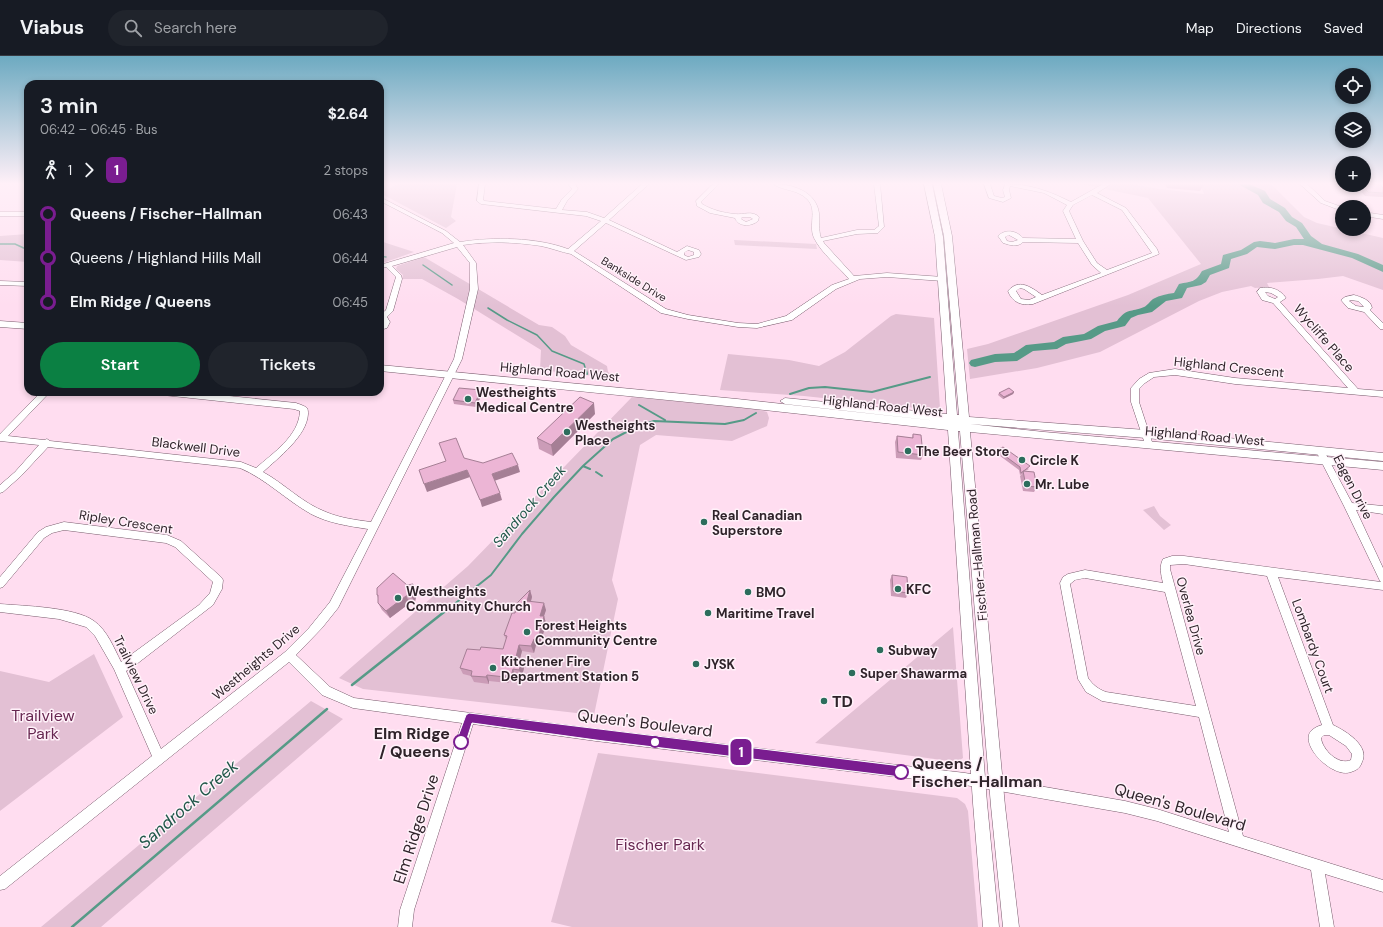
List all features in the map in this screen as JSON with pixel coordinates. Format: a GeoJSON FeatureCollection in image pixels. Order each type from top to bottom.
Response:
{"type":"FeatureCollection","features":[{"type":"Feature","properties":{"kind":"main road","name":"Fischer-Hallman Road"},"geometry":{"type":"LineString","coordinates":[[936,225],[959,424],[1011,927]]}},
{"type":"Feature","properties":{"kind":"main road","name":"Fischer-Hallman Road"},"geometry":{"type":"LineString","coordinates":[[946,225],[948,236],[979,782],[991,927]]}},
{"type":"Feature","properties":{"kind":"main road"},"geometry":{"type":"LineString","coordinates":[[0,324],[24,326]]}},
{"type":"Feature","properties":{"kind":"main road"},"geometry":{"type":"LineString","coordinates":[[0,329],[24,332]]}},
{"type":"Feature","properties":{"kind":"main road","name":"Highland Road West"},"geometry":{"type":"LineString","coordinates":[[384,362],[452,372],[676,397],[959,424],[1149,445],[1322,456],[1383,457]]}},
{"type":"Feature","properties":{"kind":"main road","name":"Highland Road West"},"geometry":{"type":"LineString","coordinates":[[384,368],[452,372]]}},
{"type":"Feature","properties":{"kind":"main road","name":"Highland Road West"},"geometry":{"type":"LineString","coordinates":[[959,424],[1146,434],[1322,456],[1383,466]]}},
{"type":"Feature","properties":{"kind":"street","name":"Westheights Drive"},"geometry":{"type":"LineString","coordinates":[[0,884],[289,655],[310,636],[330,610],[452,372],[461,349],[474,289],[473,263],[459,244],[444,232],[430,225]]}},
{"type":"Feature","properties":{"kind":"street"},"geometry":{"type":"LineString","coordinates":[[569,252],[600,225]]}},
{"type":"Feature","properties":{"kind":"street"},"geometry":{"type":"LineString","coordinates":[[615,225],[681,256]]}},
{"type":"Feature","properties":{"kind":"street"},"geometry":{"type":"LineString","coordinates":[[816,225],[819,240],[853,279]]}},
{"type":"Feature","properties":{"kind":"street"},"geometry":{"type":"LineString","coordinates":[[819,240],[857,232],[876,232],[882,225]]}},
{"type":"Feature","properties":{"kind":"street"},"geometry":{"type":"LineString","coordinates":[[1072,225],[1094,264],[1106,273]]}},
{"type":"Feature","properties":{"kind":"street"},"geometry":{"type":"LineString","coordinates":[[1041,298],[1154,255],[1156,252],[1136,225]]}},
{"type":"Feature","properties":{"kind":"street","name":"Bankside Drive"},"geometry":{"type":"LineString","coordinates":[[384,266],[459,244],[484,240],[541,244],[553,246],[569,252],[664,311],[674,315],[733,325],[758,326],[789,318],[834,287],[853,279],[887,274],[943,279]]}},
{"type":"Feature","properties":{"kind":"street"},"geometry":{"type":"LineString","coordinates":[[1021,240],[1080,241]]}},
{"type":"Feature","properties":{"kind":"street"},"geometry":{"type":"LineString","coordinates":[[384,266],[399,276],[389,311],[384,315]]}},
{"type":"Feature","properties":{"kind":"street"},"geometry":{"type":"LineString","coordinates":[[0,283],[24,284]]}},
{"type":"Feature","properties":{"kind":"street","name":"Wycliffe Place"},"geometry":{"type":"LineString","coordinates":[[1276,301],[1355,391]]}},
{"type":"Feature","properties":{"kind":"street"},"geometry":{"type":"LineString","coordinates":[[1365,309],[1383,327]]}},
{"type":"Feature","properties":{"kind":"street","name":"Highland Crescent"},"geometry":{"type":"LineString","coordinates":[[1149,445],[1135,402],[1135,388],[1142,381],[1158,374],[1175,372],[1234,381],[1383,394]]}},
{"type":"Feature","properties":{"kind":"street"},"geometry":{"type":"LineString","coordinates":[[0,438],[42,396]]}},
{"type":"Feature","properties":{"kind":"street"},"geometry":{"type":"LineString","coordinates":[[201,396],[296,406],[304,410],[305,417],[302,426],[290,441],[257,472]]}},
{"type":"Feature","properties":{"kind":"street","name":"Blackwell Drive"},"geometry":{"type":"LineString","coordinates":[[0,438],[47,442],[241,465],[273,481],[312,510],[324,516],[374,526]]}},
{"type":"Feature","properties":{"kind":"street"},"geometry":{"type":"LineString","coordinates":[[0,490],[18,474],[47,442]]}},
{"type":"Feature","properties":{"kind":"street","name":"Eagen Drive"},"geometry":{"type":"LineString","coordinates":[[1322,456],[1350,506],[1383,578]]}},
{"type":"Feature","properties":{"kind":"street"},"geometry":{"type":"LineString","coordinates":[[1350,506],[1383,510]]}},
{"type":"Feature","properties":{"kind":"street","name":"Ripley Crescent"},"geometry":{"type":"LineString","coordinates":[[0,584],[41,535],[57,527],[70,526],[142,535],[167,539],[178,544],[218,580],[218,588],[210,602],[203,608],[134,660],[119,669]]}},
{"type":"Feature","properties":{"kind":"street","name":"Overlea Drive"},"geometry":{"type":"LineString","coordinates":[[1238,841],[1169,588],[1165,569],[1166,562],[1172,560],[1184,560],[1383,586]]}},
{"type":"Feature","properties":{"kind":"street","name":"Lombardy Court"},"geometry":{"type":"LineString","coordinates":[[1271,572],[1329,730]]}},
{"type":"Feature","properties":{"kind":"street"},"geometry":{"type":"LineString","coordinates":[[1169,588],[1085,574],[1071,576],[1067,579],[1065,583],[1083,679],[1086,686],[1092,691],[1106,697],[1202,712]]}},
{"type":"Feature","properties":{"kind":"street","name":"Trailview Drive"},"geometry":{"type":"LineString","coordinates":[[0,608],[69,617],[91,625],[103,639],[119,669],[159,759]]}},
{"type":"Feature","properties":{"kind":"street","name":"Queen's Boulevard"},"geometry":{"type":"LineString","coordinates":[[289,655],[326,691],[354,703],[997,784],[1125,807],[1157,815],[1383,886]]}},
{"type":"Feature","properties":{"kind":"street","name":"Elm Ridge Drive"},"geometry":{"type":"LineString","coordinates":[[405,927],[407,910],[469,718]]}},
{"type":"Feature","properties":{"kind":"street"},"geometry":{"type":"LineString","coordinates":[[1317,866],[1327,927]]}},
{"type":"Feature","properties":{"kind":"green space"},"geometry":{"type":"Polygon","coordinates":[[[440,225],[451,225],[446,228],[440,225]]]}},
{"type":"Feature","properties":{"kind":"green space"},"geometry":{"type":"Polygon","coordinates":[[[1169,225],[1324,225],[1335,227],[1335,236],[1371,235],[1383,238],[1383,290],[1343,276],[1267,283],[1269,287],[1255,288],[1251,286],[1222,292],[1199,301],[1100,352],[1037,368],[970,379],[967,349],[988,344],[1128,295],[1201,264],[1169,225]]]}},
{"type":"Feature","properties":{"kind":"green space"},"geometry":{"type":"Polygon","coordinates":[[[24,234],[24,262],[0,260],[0,236],[24,234]]]}},
{"type":"Feature","properties":{"kind":"green space"},"geometry":{"type":"Polygon","coordinates":[[[734,240],[816,244],[817,249],[735,245],[734,240]]]}},
{"type":"Feature","properties":{"kind":"green space"},"geometry":{"type":"Polygon","coordinates":[[[384,242],[414,252],[384,263],[384,242]]]}},
{"type":"Feature","properties":{"kind":"green space"},"geometry":{"type":"Polygon","coordinates":[[[424,257],[539,325],[552,327],[565,336],[571,345],[607,366],[608,372],[613,376],[613,378],[540,370],[541,350],[458,299],[422,279],[402,279],[403,275],[396,269],[397,266],[424,257]]]}},
{"type":"Feature","properties":{"kind":"green space"},"geometry":{"type":"Polygon","coordinates":[[[896,314],[934,318],[940,408],[935,410],[804,396],[720,390],[728,354],[789,360],[819,366],[845,352],[891,316],[896,314]]]}},
{"type":"Feature","properties":{"kind":"green space"},"geometry":{"type":"Polygon","coordinates":[[[632,397],[756,409],[767,412],[769,418],[767,426],[732,441],[656,435],[640,445],[612,580],[618,599],[594,715],[363,689],[339,678],[468,566],[632,397]]]}},
{"type":"Feature","properties":{"kind":"green space"},"geometry":{"type":"Polygon","coordinates":[[[1154,506],[1160,516],[1171,525],[1164,530],[1143,510],[1154,506]]]}},
{"type":"Feature","properties":{"kind":"green space"},"geometry":{"type":"Polygon","coordinates":[[[953,627],[963,758],[957,762],[815,743],[953,627]]]}},
{"type":"Feature","properties":{"kind":"green space","name":"Trailview Park"},"geometry":{"type":"Polygon","coordinates":[[[94,654],[123,717],[0,811],[0,671],[49,682],[94,654]]]}},
{"type":"Feature","properties":{"kind":"green space"},"geometry":{"type":"Polygon","coordinates":[[[311,701],[343,719],[101,927],[41,927],[311,701]]]}},
{"type":"Feature","properties":{"kind":"green space","name":"Fischer Park"},"geometry":{"type":"Polygon","coordinates":[[[598,753],[957,798],[965,804],[968,811],[978,927],[572,927],[551,922],[598,753]]]}},
{"type":"Feature","properties":{"kind":"building","name":"Westheights Medical Centre"},"geometry":{"type":"Polygon","coordinates":[[[459,388],[481,390],[475,403],[453,400],[459,388]]]}},
{"type":"Feature","properties":{"kind":"building"},"geometry":{"type":"Polygon","coordinates":[[[1009,388],[1014,392],[1004,397],[999,393],[1009,388]]]}},
{"type":"Feature","properties":{"kind":"building"},"geometry":{"type":"Polygon","coordinates":[[[580,397],[594,403],[551,445],[537,438],[580,397]]]}},
{"type":"Feature","properties":{"kind":"building"},"geometry":{"type":"Polygon","coordinates":[[[913,434],[921,435],[923,455],[898,452],[897,436],[913,438],[913,434]]]}},
{"type":"Feature","properties":{"kind":"building"},"geometry":{"type":"Polygon","coordinates":[[[456,438],[464,458],[483,463],[512,453],[518,465],[492,474],[500,493],[480,500],[467,470],[424,484],[419,470],[446,461],[439,443],[456,438]]]}},
{"type":"Feature","properties":{"kind":"building"},"geometry":{"type":"Polygon","coordinates":[[[1003,447],[1030,466],[1021,473],[1020,467],[997,450],[1003,447]]]}},
{"type":"Feature","properties":{"kind":"building"},"geometry":{"type":"Polygon","coordinates":[[[1023,471],[1034,472],[1037,487],[1026,486],[1023,471]]]}},
{"type":"Feature","properties":{"kind":"building"},"geometry":{"type":"Polygon","coordinates":[[[393,573],[407,585],[413,584],[411,596],[406,596],[386,611],[378,603],[377,588],[393,573]]]}},
{"type":"Feature","properties":{"kind":"building"},"geometry":{"type":"Polygon","coordinates":[[[892,575],[907,577],[908,593],[893,591],[892,575]]]}},
{"type":"Feature","properties":{"kind":"building"},"geometry":{"type":"Polygon","coordinates":[[[530,590],[527,601],[544,603],[540,616],[544,616],[538,639],[534,639],[531,646],[519,645],[515,661],[522,662],[519,670],[513,669],[511,676],[506,675],[505,677],[487,675],[486,677],[471,676],[472,671],[460,668],[467,649],[480,650],[481,647],[503,649],[507,636],[504,635],[512,613],[515,613],[518,602],[530,590]]]}},
{"type":"Feature","properties":{"kind":"waterway"},"geometry":{"type":"LineString","coordinates":[[1298,225],[1308,238],[1317,244]]}},
{"type":"Feature","properties":{"kind":"waterway","name":"Sandrock Creek"},"geometry":{"type":"LineString","coordinates":[[975,363],[995,358],[1017,357],[1030,348],[1057,345],[1063,341],[1087,337],[1102,328],[1121,324],[1127,316],[1135,312],[1148,310],[1156,302],[1163,298],[1178,296],[1183,286],[1200,282],[1206,273],[1226,266],[1226,257],[1244,252],[1254,245],[1260,244],[1275,246],[1294,242],[1303,242],[1355,256],[1383,269]]}},
{"type":"Feature","properties":{"kind":"waterway"},"geometry":{"type":"LineString","coordinates":[[0,244],[15,244],[24,248]]}},
{"type":"Feature","properties":{"kind":"waterway"},"geometry":{"type":"LineString","coordinates":[[423,265],[452,285]]}},
{"type":"Feature","properties":{"kind":"waterway"},"geometry":{"type":"LineString","coordinates":[[488,308],[507,320],[537,335],[552,351],[584,364],[586,371]]}},
{"type":"Feature","properties":{"kind":"waterway"},"geometry":{"type":"LineString","coordinates":[[586,370],[587,374]]}},
{"type":"Feature","properties":{"kind":"waterway","name":"Sandrock Creek"},"geometry":{"type":"LineString","coordinates":[[790,394],[809,388],[825,387],[872,392],[930,377]]}},
{"type":"Feature","properties":{"kind":"waterway"},"geometry":{"type":"LineString","coordinates":[[639,405],[665,420]]}},
{"type":"Feature","properties":{"kind":"waterway","name":"Sandrock Creek"},"geometry":{"type":"LineString","coordinates":[[583,466],[613,439],[636,427],[654,421],[725,424],[744,420],[756,413]]}},
{"type":"Feature","properties":{"kind":"waterway","name":"Sandrock Creek"},"geometry":{"type":"LineString","coordinates":[[443,613],[491,575],[522,534],[583,466]]}},
{"type":"Feature","properties":{"kind":"waterway","name":"Sandrock Creek"},"geometry":{"type":"LineString","coordinates":[[583,466],[590,469]]}},
{"type":"Feature","properties":{"kind":"waterway"},"geometry":{"type":"LineString","coordinates":[[596,472],[602,476]]}},
{"type":"Feature","properties":{"kind":"waterway","name":"Sandrock Creek"},"geometry":{"type":"LineString","coordinates":[[352,685],[444,612]]}},
{"type":"Feature","properties":{"kind":"waterway","name":"Sandrock Creek"},"geometry":{"type":"LineString","coordinates":[[72,927],[327,709]]}},
{"type":"Feature","properties":{"kind":"bus line","name":"1"},"geometry":{"type":"LineString","coordinates":[[461,742],[469,718],[901,772]]}},
{"type":"Feature","properties":{"kind":"place","name":"Westheights Medical Centre"},"geometry":{"type":"Point","coordinates":[468,399]}},
{"type":"Feature","properties":{"kind":"place","name":"Westheights Place"},"geometry":{"type":"Point","coordinates":[567,432]}},
{"type":"Feature","properties":{"kind":"place","name":"The Beer Store"},"geometry":{"type":"Point","coordinates":[908,451]}},
{"type":"Feature","properties":{"kind":"place","name":"Circle K"},"geometry":{"type":"Point","coordinates":[1022,460]}},
{"type":"Feature","properties":{"kind":"place","name":"Mr. Lube"},"geometry":{"type":"Point","coordinates":[1027,484]}},
{"type":"Feature","properties":{"kind":"place","name":"Real Canadian Superstore"},"geometry":{"type":"Point","coordinates":[704,522]}},
{"type":"Feature","properties":{"kind":"place","name":"KFC"},"geometry":{"type":"Point","coordinates":[898,589]}},
{"type":"Feature","properties":{"kind":"place","name":"BMO"},"geometry":{"type":"Point","coordinates":[748,592]}},
{"type":"Feature","properties":{"kind":"place","name":"Westheights Community Church"},"geometry":{"type":"Point","coordinates":[398,598]}},
{"type":"Feature","properties":{"kind":"place","name":"Maritime Travel"},"geometry":{"type":"Point","coordinates":[708,613]}},
{"type":"Feature","properties":{"kind":"place","name":"Forest Heights Community Centre"},"geometry":{"type":"Point","coordinates":[527,632]}},
{"type":"Feature","properties":{"kind":"place","name":"Subway"},"geometry":{"type":"Point","coordinates":[880,650]}},
{"type":"Feature","properties":{"kind":"place","name":"JYSK"},"geometry":{"type":"Point","coordinates":[696,664]}},
{"type":"Feature","properties":{"kind":"place","name":"Kitchener Fire Department Station 5"},"geometry":{"type":"Point","coordinates":[493,668]}},
{"type":"Feature","properties":{"kind":"place","name":"Super Shawarma"},"geometry":{"type":"Point","coordinates":[852,673]}},
{"type":"Feature","properties":{"kind":"place","name":"TD"},"geometry":{"type":"Point","coordinates":[824,701]}},
{"type":"Feature","properties":{"kind":"place","name":"Elm Ridge / Queens"},"geometry":{"type":"Point","coordinates":[461,742]}},
{"type":"Feature","properties":{"kind":"place","name":"Queens / Fischer-Hallman"},"geometry":{"type":"Point","coordinates":[901,772]}}]}
